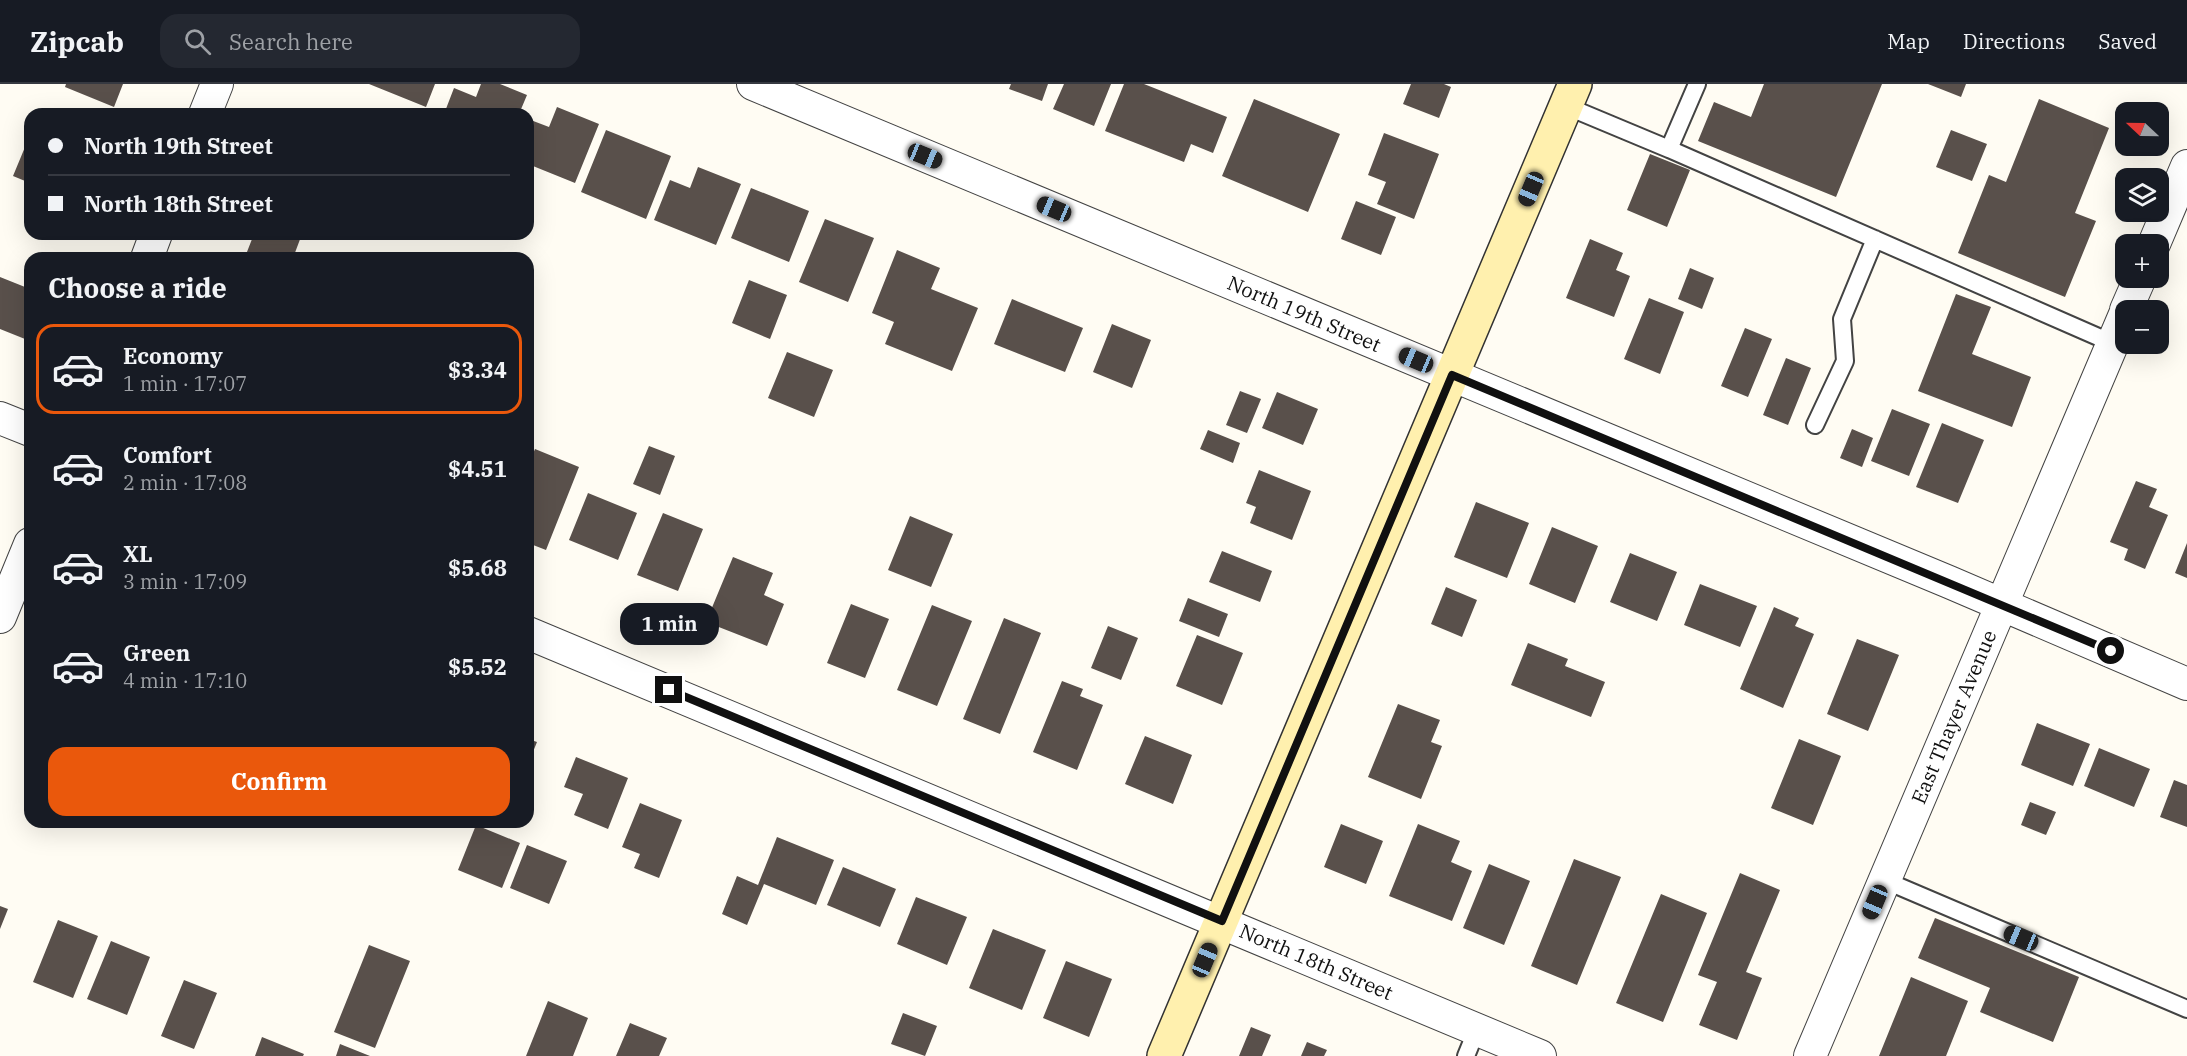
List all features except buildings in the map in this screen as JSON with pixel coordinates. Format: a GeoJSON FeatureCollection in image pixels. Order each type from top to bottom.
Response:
{"type":"FeatureCollection","features":[{"type":"Feature","properties":{"kind":"street"},"geometry":{"type":"LineString","coordinates":[[207,108],[217,84]]}},
{"type":"Feature","properties":{"kind":"street","name":"North 19th Street"},"geometry":{"type":"LineString","coordinates":[[753,84],[2001,604],[2187,684]]}},
{"type":"Feature","properties":{"kind":"street"},"geometry":{"type":"LineString","coordinates":[[1164,1056],[1571,95]]}},
{"type":"Feature","properties":{"kind":"street"},"geometry":{"type":"LineString","coordinates":[[2158,234],[2187,166]]}},
{"type":"Feature","properties":{"kind":"street","name":"East Thayer Avenue"},"geometry":{"type":"LineString","coordinates":[[1810,1056],[2115,336]]}},
{"type":"Feature","properties":{"kind":"street"},"geometry":{"type":"LineString","coordinates":[[0,418],[24,428]]}},
{"type":"Feature","properties":{"kind":"street"},"geometry":{"type":"LineString","coordinates":[[0,617],[24,559]]}},
{"type":"Feature","properties":{"kind":"street","name":"North 18th Street"},"geometry":{"type":"LineString","coordinates":[[534,635],[1222,921],[1472,1043],[1540,1056]]}},
{"type":"Feature","properties":{"kind":"lane"},"geometry":{"type":"LineString","coordinates":[[1669,149],[1697,84]]}},
{"type":"Feature","properties":{"kind":"lane"},"geometry":{"type":"LineString","coordinates":[[1571,95],[1669,149],[2112,343]]}},
{"type":"Feature","properties":{"kind":"lane"},"geometry":{"type":"LineString","coordinates":[[1815,425],[1845,361],[1842,319],[1875,239]]}},
{"type":"Feature","properties":{"kind":"lane"},"geometry":{"type":"LineString","coordinates":[[1884,880],[2187,1009]]}},
{"type":"Feature","properties":{"kind":"route"},"geometry":{"type":"LineString","coordinates":[[669,690],[1222,921],[1452,375],[2111,651]]}}]}
